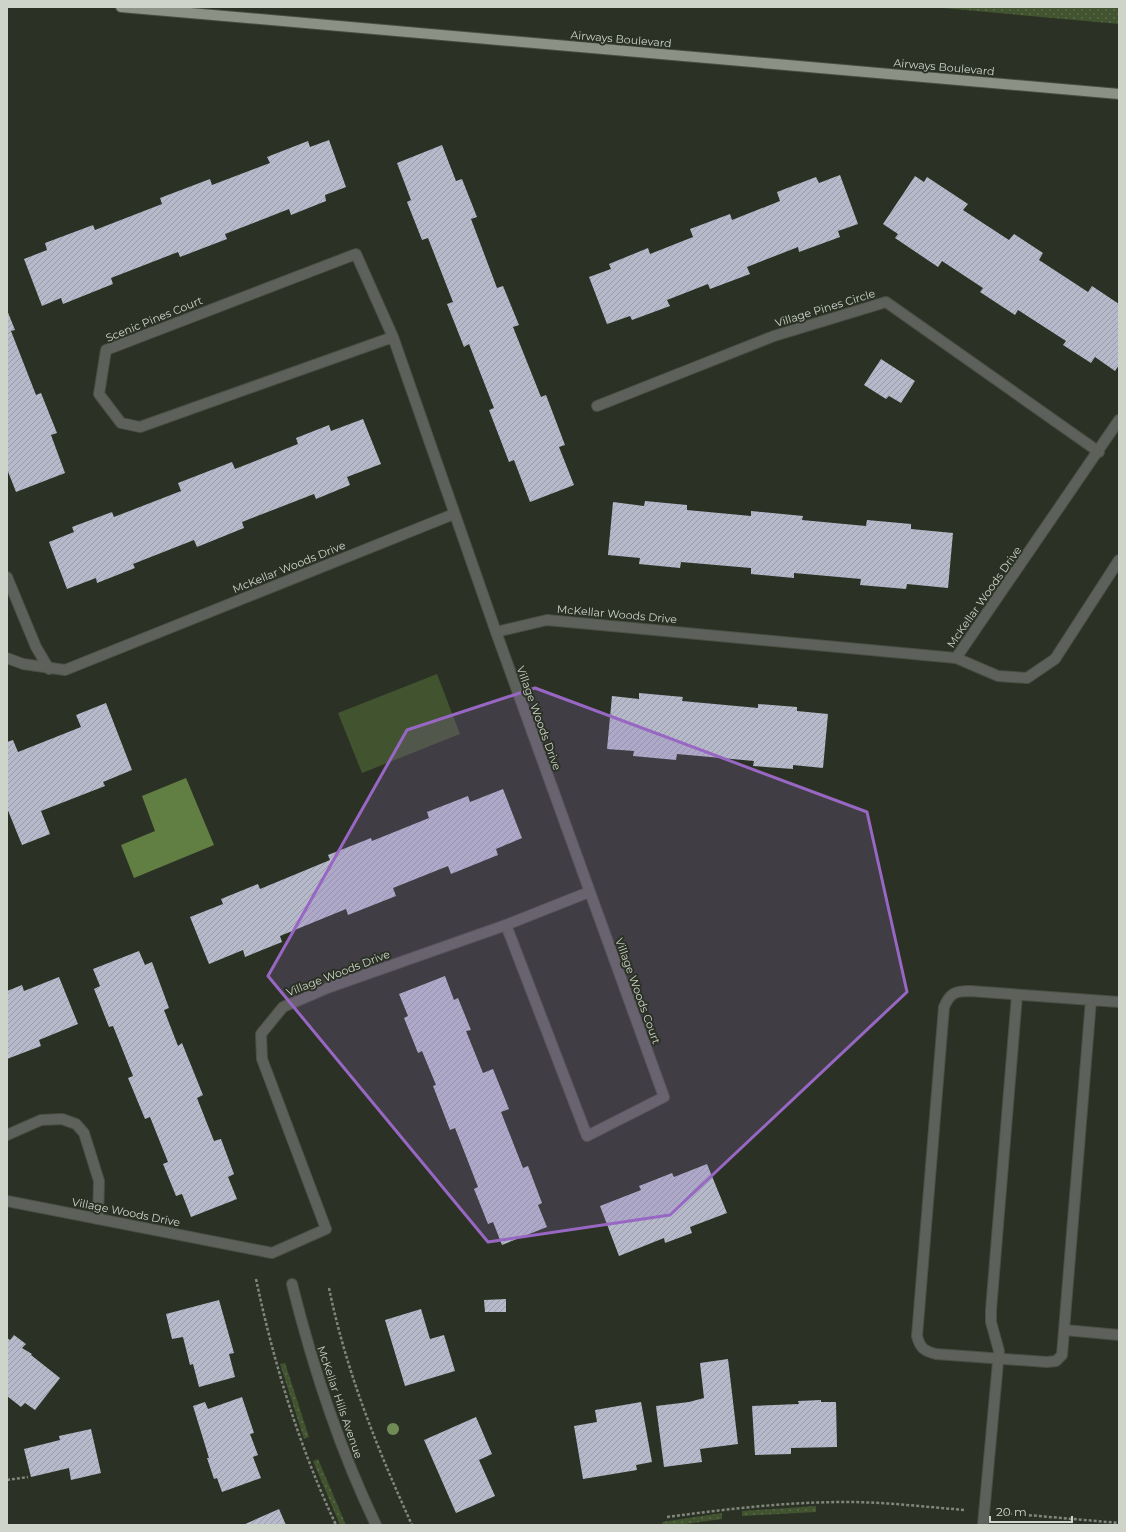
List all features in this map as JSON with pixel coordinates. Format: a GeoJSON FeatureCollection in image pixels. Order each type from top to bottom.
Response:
{"type":"FeatureCollection","features":[{"type":"Feature","properties":{"kind":"main road","name":"Airways Boulevard"},"geometry":{"type":"LineString","coordinates":[[121,7],[1119,94]]}},
{"type":"Feature","properties":{"kind":"street","name":"Scenic Pines Court"},"geometry":{"type":"LineString","coordinates":[[393,337],[140,427],[121,424],[99,394],[106,350],[356,254],[393,337],[454,514]]}},
{"type":"Feature","properties":{"kind":"street","name":"Village Pines Circle"},"geometry":{"type":"LineString","coordinates":[[596,406],[774,336],[886,302],[1099,452]]}},
{"type":"Feature","properties":{"kind":"street","name":"McKellar Woods Drive"},"geometry":{"type":"LineString","coordinates":[[496,632],[547,620],[956,658],[1099,452],[1119,420]]}},
{"type":"Feature","properties":{"kind":"street"},"geometry":{"type":"LineString","coordinates":[[454,514],[496,632]]}},
{"type":"Feature","properties":{"kind":"street","name":"McKellar Woods Drive"},"geometry":{"type":"LineString","coordinates":[[7,658],[23,664],[49,669],[65,670],[454,514]]}},
{"type":"Feature","properties":{"kind":"street"},"geometry":{"type":"LineString","coordinates":[[956,658],[998,676],[1027,678],[1055,659],[1119,560]]}},
{"type":"Feature","properties":{"kind":"street"},"geometry":{"type":"LineString","coordinates":[[7,577],[36,647],[49,669]]}},
{"type":"Feature","properties":{"kind":"street","name":"Village Woods Drive"},"geometry":{"type":"LineString","coordinates":[[7,1201],[272,1253],[326,1229],[262,1059],[261,1034],[283,1007],[330,987],[506,925],[589,892],[496,632]]}},
{"type":"Feature","properties":{"kind":"street","name":"Village Woods Court"},"geometry":{"type":"LineString","coordinates":[[506,925],[587,1136],[664,1097],[589,892]]}},
{"type":"Feature","properties":{"kind":"street"},"geometry":{"type":"LineString","coordinates":[[1091,1000],[1062,1355],[1056,1361],[998,1360],[926,1352],[919,1345],[917,1336],[944,1007],[948,997],[958,991],[1091,1000],[1119,1002]]}},
{"type":"Feature","properties":{"kind":"street"},"geometry":{"type":"LineString","coordinates":[[983,1525],[999,1351],[991,1322],[991,1310],[1017,995]]}},
{"type":"Feature","properties":{"kind":"street"},"geometry":{"type":"LineString","coordinates":[[7,1135],[41,1120],[62,1118],[76,1124],[84,1132],[99,1181],[98,1219]]}},
{"type":"Feature","properties":{"kind":"street","name":"McKellar Hills Avenue"},"geometry":{"type":"LineString","coordinates":[[292,1284],[314,1366],[332,1422],[354,1479],[376,1525]]}},
{"type":"Feature","properties":{"kind":"street"},"geometry":{"type":"LineString","coordinates":[[1065,1330],[1119,1335]]}},
{"type":"Feature","properties":{"kind":"path"},"geometry":{"type":"LineString","coordinates":[[256,1280],[267,1331],[283,1388],[304,1450],[336,1525]]}},
{"type":"Feature","properties":{"kind":"path"},"geometry":{"type":"LineString","coordinates":[[329,1288],[344,1348],[364,1412],[412,1525]]}},
{"type":"Feature","properties":{"kind":"path"},"geometry":{"type":"LineString","coordinates":[[7,1480],[28,1476]]}},
{"type":"Feature","properties":{"kind":"path"},"geometry":{"type":"LineString","coordinates":[[667,1517],[761,1506],[846,1502],[881,1503],[1119,1523]]}},
{"type":"Feature","properties":{"kind":"highlighted area"},"geometry":{"type":"Polygon","coordinates":[[[535,688],[867,812],[907,992],[670,1215],[488,1242],[268,976],[407,730],[535,688]]]}},
{"type":"Feature","properties":{"kind":"shaded area"},"geometry":{"type":"Polygon","coordinates":[[[932,7],[1119,7],[1119,24],[932,7]]]}},
{"type":"Feature","properties":{"kind":"shaded area"},"geometry":{"type":"Polygon","coordinates":[[[437,674],[460,734],[362,773],[338,713],[437,674]]]}},
{"type":"Feature","properties":{"kind":"shaded area"},"geometry":{"type":"Polygon","coordinates":[[[186,778],[214,845],[134,878],[121,845],[155,831],[142,796],[186,778]]]}},
{"type":"Feature","properties":{"kind":"shaded area"},"geometry":{"type":"Polygon","coordinates":[[[285,1363],[309,1437],[304,1439],[280,1364],[285,1363]]]}},
{"type":"Feature","properties":{"kind":"shaded area"},"geometry":{"type":"Polygon","coordinates":[[[318,1459],[346,1525],[340,1525],[313,1461],[318,1459]]]}},
{"type":"Feature","properties":{"kind":"shaded area"},"geometry":{"type":"Polygon","coordinates":[[[816,1506],[816,1512],[742,1516],[742,1511],[816,1506]]]}},
{"type":"Feature","properties":{"kind":"shaded area"},"geometry":{"type":"Polygon","coordinates":[[[722,1513],[722,1519],[678,1525],[663,1525],[662,1522],[722,1513]]]}},
{"type":"Feature","properties":{"kind":"building"},"geometry":{"type":"Polygon","coordinates":[[[329,140],[346,187],[325,195],[326,201],[291,215],[289,209],[225,234],[227,239],[180,257],[178,252],[111,278],[113,284],[63,304],[61,298],[42,306],[24,259],[47,250],[45,243],[93,225],[95,230],[162,204],[160,198],[210,179],[212,185],[270,163],[267,157],[308,141],[310,147],[329,140]]]}},
{"type":"Feature","properties":{"kind":"building"},"geometry":{"type":"Polygon","coordinates":[[[442,145],[456,181],[462,179],[477,217],[471,219],[497,288],[503,286],[519,325],[513,327],[541,397],[546,395],[565,445],[559,447],[574,485],[530,502],[514,460],[509,462],[489,410],[494,408],[469,344],[464,347],[447,304],[453,302],[428,238],[422,240],[407,202],[411,200],[397,163],[442,145]]]}},
{"type":"Feature","properties":{"kind":"building"},"geometry":{"type":"Polygon","coordinates":[[[840,175],[858,224],[838,231],[840,237],[799,252],[798,247],[747,267],[750,274],[710,289],[708,284],[667,300],[670,306],[632,320],[630,316],[607,324],[589,277],[611,269],[609,264],[648,248],[650,254],[693,237],[690,229],[730,214],[732,220],[780,201],[777,192],[816,177],[819,183],[840,175]]]}},
{"type":"Feature","properties":{"kind":"building"},"geometry":{"type":"Polygon","coordinates":[[[915,176],[924,182],[927,177],[968,204],[963,210],[1009,240],[1014,234],[1043,253],[1039,260],[1088,292],[1092,286],[1119,304],[1119,365],[1115,371],[1095,357],[1091,363],[1063,345],[1066,341],[1018,310],[1015,315],[980,292],[983,288],[942,261],[938,267],[895,238],[898,234],[883,224],[915,176]]]}},
{"type":"Feature","properties":{"kind":"building"},"geometry":{"type":"Polygon","coordinates":[[[7,310],[15,330],[11,331],[36,395],[41,393],[57,433],[51,435],[65,473],[16,492],[7,469],[7,310]]]}},
{"type":"Feature","properties":{"kind":"building"},"geometry":{"type":"Polygon","coordinates":[[[881,359],[915,381],[901,403],[889,396],[886,399],[864,385],[881,359]]]}},
{"type":"Feature","properties":{"kind":"building"},"geometry":{"type":"Polygon","coordinates":[[[363,419],[381,464],[347,477],[350,485],[316,499],[314,494],[242,522],[244,528],[197,547],[194,540],[133,564],[135,568],[97,583],[96,578],[67,589],[49,542],[74,532],[72,527],[112,512],[114,517],[181,491],[178,483],[232,462],[235,469],[298,444],[296,438],[329,425],[331,431],[363,419]]]}},
{"type":"Feature","properties":{"kind":"building"},"geometry":{"type":"Polygon","coordinates":[[[645,501],[687,505],[687,510],[751,516],[751,511],[803,516],[802,520],[866,526],[867,520],[911,524],[911,529],[953,533],[948,588],[907,584],[906,589],[860,585],[861,579],[794,573],[794,578],[751,574],[751,568],[681,562],[680,568],[639,564],[640,558],[608,555],[613,502],[644,506],[645,501]]]}},
{"type":"Feature","properties":{"kind":"building"},"geometry":{"type":"Polygon","coordinates":[[[639,693],[683,697],[682,701],[758,708],[758,704],[797,707],[797,711],[828,714],[823,768],[793,765],[793,769],[753,766],[754,761],[677,754],[676,760],[633,756],[634,751],[607,749],[612,696],[639,699],[639,693]]]}},
{"type":"Feature","properties":{"kind":"building"},"geometry":{"type":"Polygon","coordinates":[[[106,703],[132,770],[103,782],[105,786],[41,811],[50,834],[22,845],[7,808],[7,742],[13,740],[18,752],[81,727],[76,715],[106,703]]]}},
{"type":"Feature","properties":{"kind":"building"},"geometry":{"type":"Polygon","coordinates":[[[503,789],[522,838],[496,849],[498,855],[451,874],[448,866],[393,888],[396,896],[348,915],[346,909],[280,936],[282,942],[245,957],[243,950],[209,964],[190,917],[223,904],[221,899],[258,884],[260,889],[330,860],[328,855],[371,838],[372,841],[429,818],[427,812],[468,796],[470,802],[503,789]]]}},
{"type":"Feature","properties":{"kind":"building"},"geometry":{"type":"Polygon","coordinates":[[[139,951],[145,965],[152,962],[169,1008],[164,1010],[178,1046],[182,1043],[203,1095],[197,1098],[214,1141],[221,1139],[234,1174],[228,1177],[237,1199],[191,1217],[182,1194],[176,1196],[163,1164],[168,1162],[150,1117],[145,1119],[128,1078],[133,1076],[113,1026],[109,1027],[94,989],[100,986],[93,969],[139,951]]]}},
{"type":"Feature","properties":{"kind":"building"},"geometry":{"type":"Polygon","coordinates":[[[445,976],[454,1000],[458,998],[471,1030],[466,1031],[483,1073],[493,1069],[509,1109],[501,1112],[523,1168],[528,1166],[542,1203],[538,1205],[547,1227],[502,1245],[493,1222],[488,1224],[474,1189],[478,1187],[455,1128],[450,1130],[433,1086],[436,1085],[422,1051],[418,1053],[404,1018],[408,1016],[399,994],[445,976]]]}},
{"type":"Feature","properties":{"kind":"building"},"geometry":{"type":"Polygon","coordinates":[[[59,977],[78,1024],[39,1040],[41,1046],[7,1059],[7,991],[22,985],[24,991],[59,977]]]}},
{"type":"Feature","properties":{"kind":"building"},"geometry":{"type":"Polygon","coordinates":[[[707,1164],[727,1213],[690,1227],[692,1233],[665,1243],[664,1238],[619,1256],[600,1206],[641,1190],[639,1186],[672,1173],[674,1177],[707,1164]]]}},
{"type":"Feature","properties":{"kind":"building"},"geometry":{"type":"Polygon","coordinates":[[[506,1299],[506,1312],[485,1312],[484,1300],[506,1299]]]}},
{"type":"Feature","properties":{"kind":"building"},"geometry":{"type":"Polygon","coordinates":[[[219,1300],[234,1353],[229,1354],[235,1377],[199,1387],[193,1364],[190,1365],[183,1337],[172,1339],[166,1314],[219,1300]]]}},
{"type":"Feature","properties":{"kind":"building"},"geometry":{"type":"Polygon","coordinates":[[[421,1309],[430,1339],[444,1335],[455,1371],[405,1386],[385,1320],[421,1309]]]}},
{"type":"Feature","properties":{"kind":"building"},"geometry":{"type":"Polygon","coordinates":[[[14,1335],[26,1344],[22,1348],[32,1354],[31,1355],[60,1378],[35,1410],[25,1403],[21,1407],[7,1396],[7,1338],[10,1340],[14,1335]]]}},
{"type":"Feature","properties":{"kind":"building"},"geometry":{"type":"Polygon","coordinates":[[[728,1359],[738,1444],[700,1449],[702,1462],[664,1467],[656,1406],[689,1402],[704,1398],[700,1363],[728,1359]]]}},
{"type":"Feature","properties":{"kind":"building"},"geometry":{"type":"Polygon","coordinates":[[[242,1397],[254,1433],[250,1434],[258,1455],[253,1457],[261,1478],[222,1492],[217,1478],[214,1479],[193,1406],[205,1402],[208,1409],[242,1397]]]}},
{"type":"Feature","properties":{"kind":"building"},"geometry":{"type":"Polygon","coordinates":[[[821,1400],[821,1402],[836,1402],[837,1447],[791,1448],[791,1454],[755,1455],[752,1406],[799,1404],[798,1401],[821,1400]]]}},
{"type":"Feature","properties":{"kind":"building"},"geometry":{"type":"Polygon","coordinates":[[[641,1402],[652,1462],[636,1465],[637,1470],[583,1479],[574,1426],[597,1422],[595,1410],[641,1402]]]}},
{"type":"Feature","properties":{"kind":"building"},"geometry":{"type":"Polygon","coordinates":[[[476,1417],[492,1454],[479,1460],[495,1496],[456,1513],[424,1440],[476,1417]]]}},
{"type":"Feature","properties":{"kind":"building"},"geometry":{"type":"Polygon","coordinates":[[[91,1429],[101,1473],[71,1480],[69,1468],[31,1477],[24,1449],[60,1440],[59,1436],[91,1429]]]}},
{"type":"Feature","properties":{"kind":"building"},"geometry":{"type":"Polygon","coordinates":[[[279,1509],[286,1525],[243,1525],[279,1509]]]}}]}
